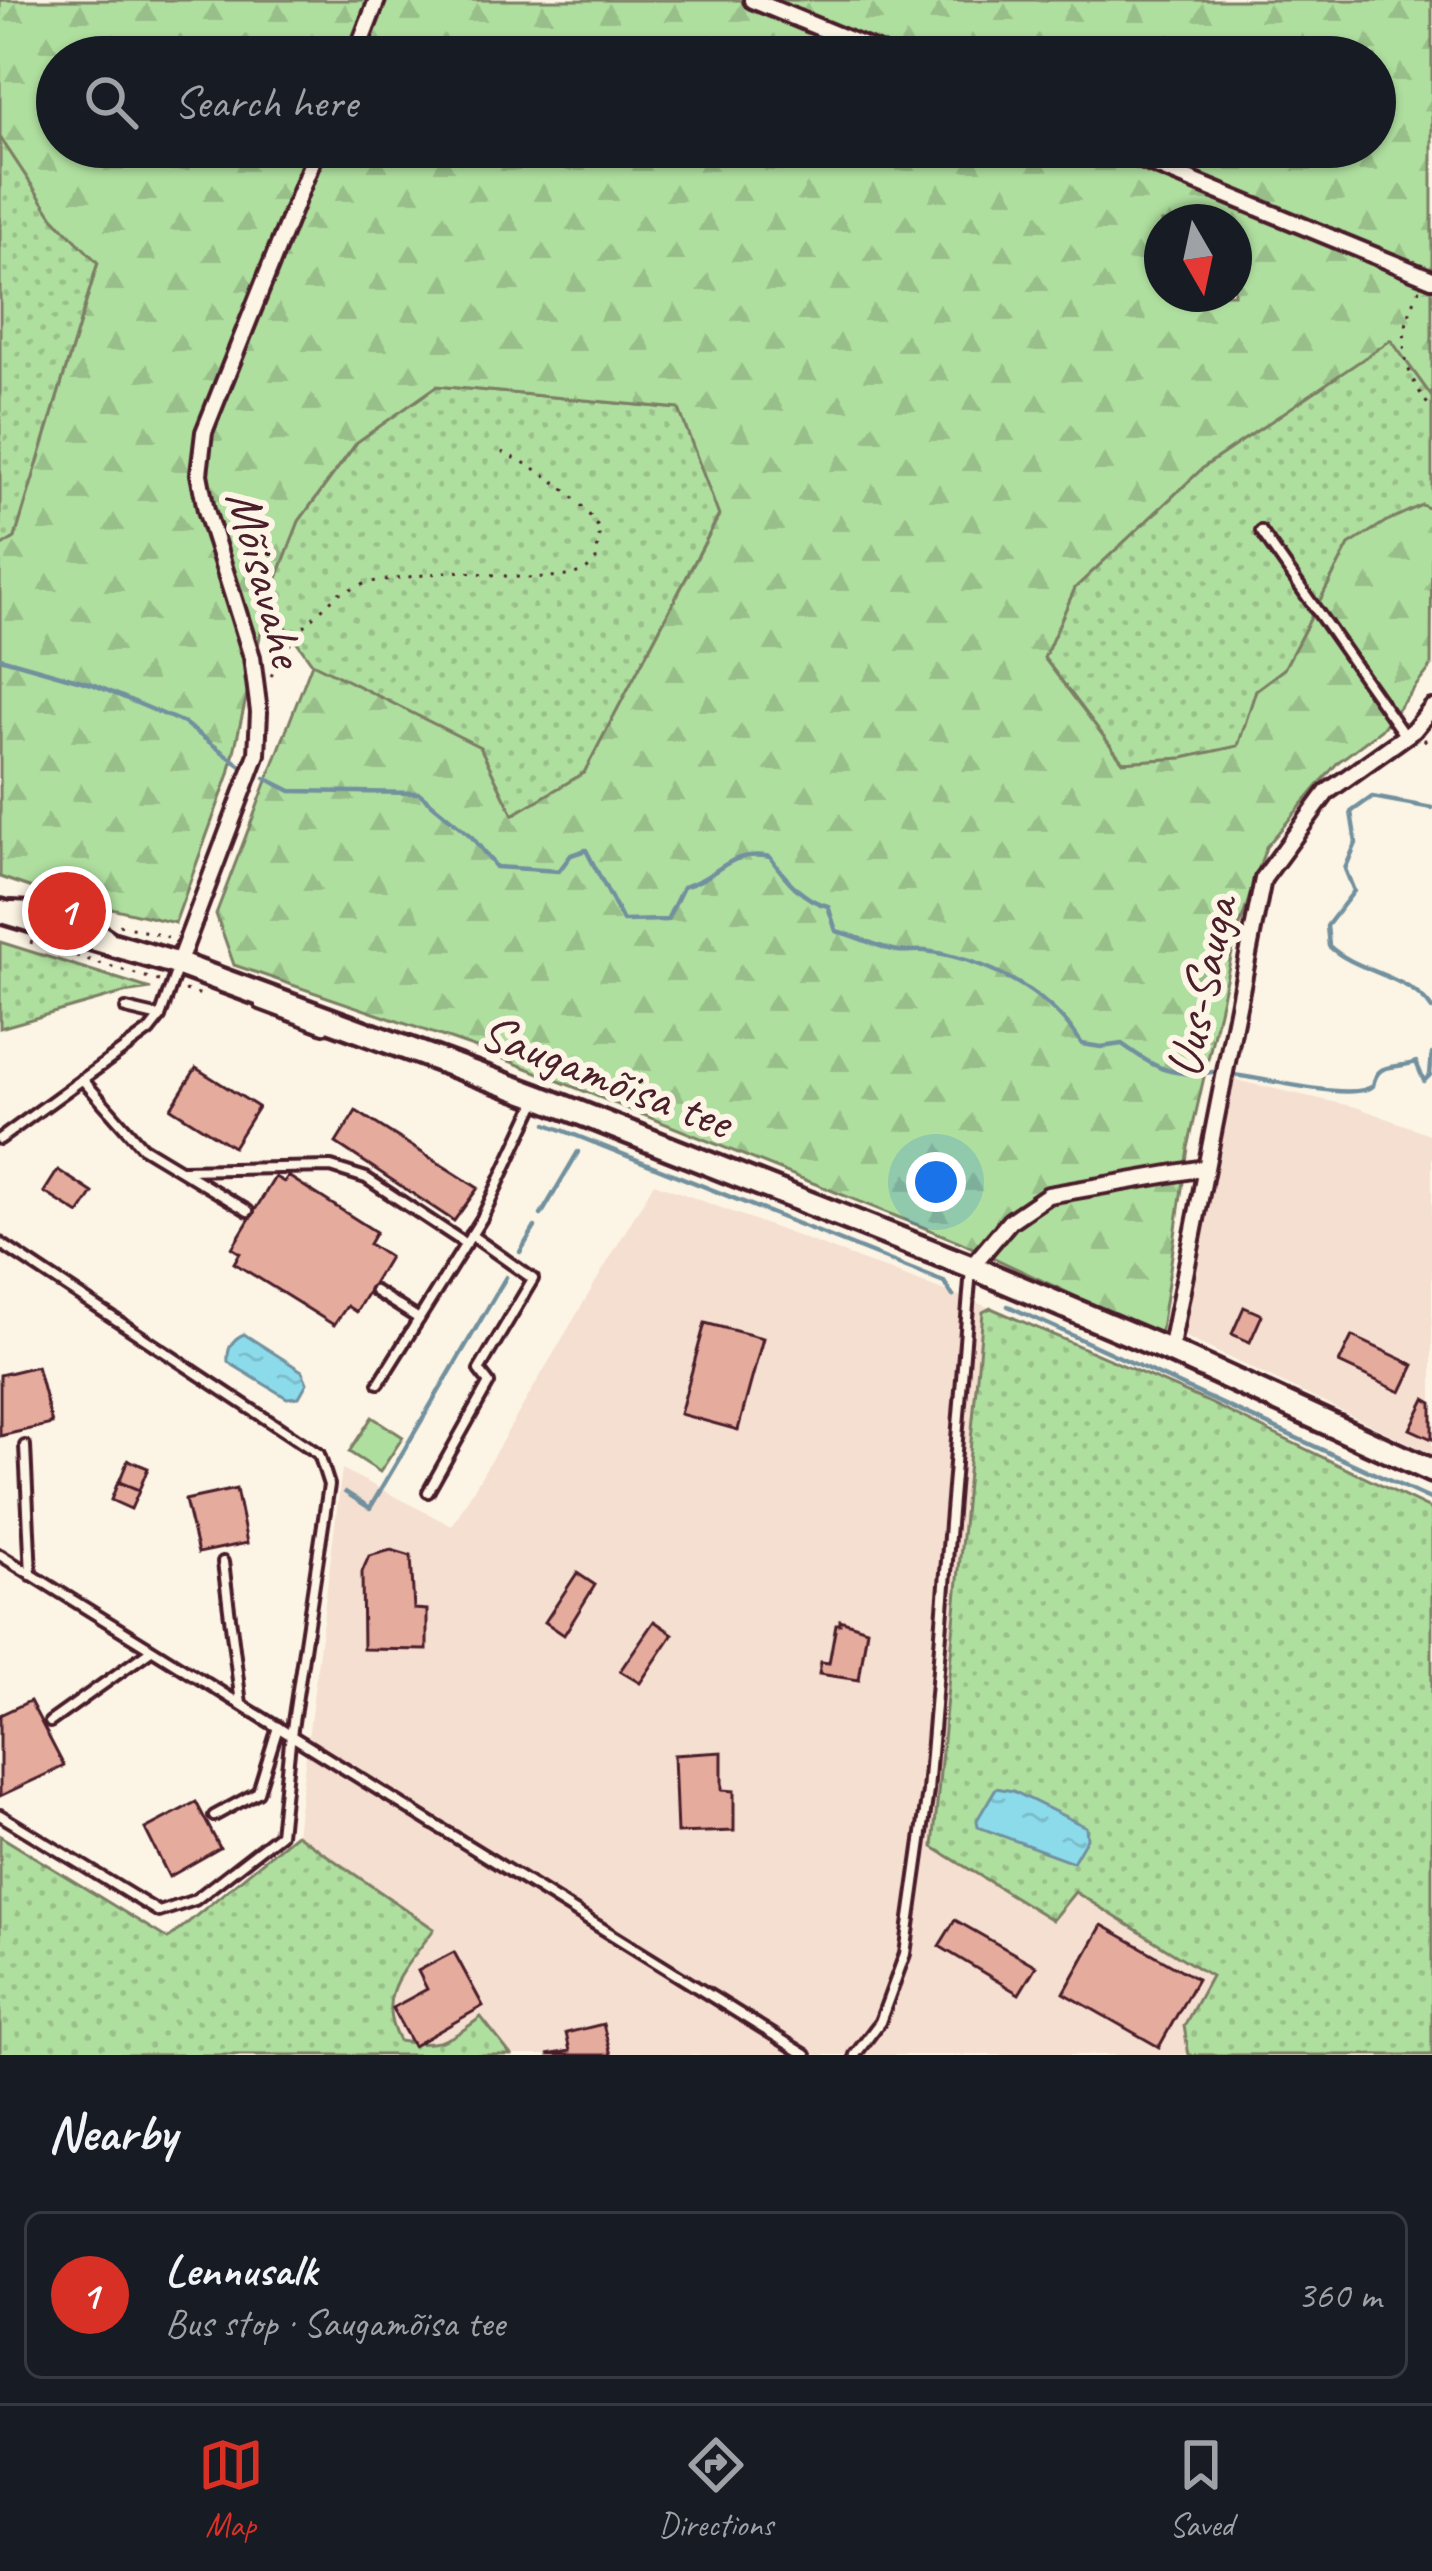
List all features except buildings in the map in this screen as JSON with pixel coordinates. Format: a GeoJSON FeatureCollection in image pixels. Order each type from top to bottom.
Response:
{"type":"FeatureCollection","features":[{"type":"Feature","properties":{"kind":"street"},"geometry":{"type":"LineString","coordinates":[[363,36],[377,0]]}},
{"type":"Feature","properties":{"kind":"street"},"geometry":{"type":"LineString","coordinates":[[752,0],[840,36]]}},
{"type":"Feature","properties":{"kind":"street","name":"Mõisavahe"},"geometry":{"type":"LineString","coordinates":[[174,975],[256,754],[259,712],[252,657],[206,511],[199,474],[204,432],[310,168]]}},
{"type":"Feature","properties":{"kind":"street"},"geometry":{"type":"LineString","coordinates":[[1161,168],[1429,278]]}},
{"type":"Feature","properties":{"kind":"street","name":"Uus-Sauga"},"geometry":{"type":"LineString","coordinates":[[1170,1351],[1263,879],[1327,791],[1405,736],[1432,708]]}},
{"type":"Feature","properties":{"kind":"street","name":"Saugamõisa tee"},"geometry":{"type":"LineString","coordinates":[[0,909],[131,950],[174,975],[369,1035],[539,1097],[971,1267],[1170,1351],[1432,1471]]}},
{"type":"Feature","properties":{"kind":"street"},"geometry":{"type":"LineString","coordinates":[[971,1267],[1010,1221],[1048,1196],[1204,1168]]}},
{"type":"Feature","properties":{"kind":"lane"},"geometry":{"type":"LineString","coordinates":[[1261,531],[1405,736]]}},
{"type":"Feature","properties":{"kind":"lane"},"geometry":{"type":"LineString","coordinates":[[0,1138],[149,1031],[160,1017],[174,975]]}},
{"type":"Feature","properties":{"kind":"lane"},"geometry":{"type":"LineString","coordinates":[[126,1009],[160,1017]]}},
{"type":"Feature","properties":{"kind":"lane"},"geometry":{"type":"LineString","coordinates":[[82,1079],[142,1147],[248,1211]]}},
{"type":"Feature","properties":{"kind":"lane"},"geometry":{"type":"LineString","coordinates":[[379,1383],[472,1234],[539,1097]]}},
{"type":"Feature","properties":{"kind":"lane"},"geometry":{"type":"LineString","coordinates":[[183,1170],[331,1168],[366,1178],[466,1244]]}},
{"type":"Feature","properties":{"kind":"lane"},"geometry":{"type":"LineString","coordinates":[[428,1492],[489,1383],[479,1370],[533,1279],[472,1234]]}},
{"type":"Feature","properties":{"kind":"lane"},"geometry":{"type":"LineString","coordinates":[[0,1243],[319,1454],[329,1485],[280,1834],[195,1900],[160,1912],[0,1815]]}},
{"type":"Feature","properties":{"kind":"lane"},"geometry":{"type":"LineString","coordinates":[[855,2055],[880,2022],[905,1954],[928,1791],[971,1267]]}},
{"type":"Feature","properties":{"kind":"lane"},"geometry":{"type":"LineString","coordinates":[[375,1291],[419,1319]]}},
{"type":"Feature","properties":{"kind":"lane"},"geometry":{"type":"LineString","coordinates":[[25,1446],[31,1575]]}},
{"type":"Feature","properties":{"kind":"lane"},"geometry":{"type":"LineString","coordinates":[[0,1556],[806,2055]]}},
{"type":"Feature","properties":{"kind":"lane"},"geometry":{"type":"LineString","coordinates":[[224,1562],[241,1705]]}},
{"type":"Feature","properties":{"kind":"lane"},"geometry":{"type":"LineString","coordinates":[[50,1722],[152,1649]]}},
{"type":"Feature","properties":{"kind":"lane"},"geometry":{"type":"LineString","coordinates":[[214,1816],[258,1792],[278,1726]]}},
{"type":"Feature","properties":{"kind":"path"},"geometry":{"type":"LineString","coordinates":[[1429,278],[1404,319],[1403,347],[1411,381],[1432,410]]}},
{"type":"Feature","properties":{"kind":"path"},"geometry":{"type":"LineString","coordinates":[[270,679],[296,634],[339,593],[370,582],[454,571],[546,579],[586,570],[596,560],[601,530],[542,469],[500,451]]}},
{"type":"Feature","properties":{"kind":"path"},"geometry":{"type":"LineString","coordinates":[[21,939],[209,986]]}},
{"type":"Feature","properties":{"kind":"shaded area"},"geometry":{"type":"Polygon","coordinates":[[[1235,1080],[1356,1107],[1432,1135],[1432,1454],[1181,1335],[1235,1080]]]}},
{"type":"Feature","properties":{"kind":"shaded area"},"geometry":{"type":"Polygon","coordinates":[[[654,1183],[991,1308],[983,1313],[933,1847],[1074,1892],[1211,1976],[1184,2026],[1189,2055],[511,2055],[481,2018],[451,2039],[428,2046],[399,2041],[390,2026],[388,1994],[433,1929],[296,1834],[342,1469],[452,1526],[654,1183]]]}},
{"type":"Feature","properties":{"kind":"green space"},"geometry":{"type":"Polygon","coordinates":[[[0,0],[1432,0],[1432,397],[1391,340],[1205,466],[1075,588],[1044,658],[1123,762],[1183,758],[1238,746],[1256,690],[1284,669],[1349,545],[1422,505],[1432,510],[1431,667],[1381,730],[1338,762],[1266,847],[1234,944],[1188,1148],[1160,1336],[960,1242],[479,1049],[234,965],[216,914],[312,663],[480,747],[513,815],[584,773],[719,516],[679,409],[437,386],[357,442],[299,521],[268,601],[229,774],[175,923],[0,877],[0,547],[15,538],[98,263],[53,217],[0,137],[0,0]]]}},
{"type":"Feature","properties":{"kind":"green space"},"geometry":{"type":"Polygon","coordinates":[[[0,137],[53,217],[98,262],[15,538],[0,547],[0,137]]]}},
{"type":"Feature","properties":{"kind":"green space"},"geometry":{"type":"Polygon","coordinates":[[[1391,339],[1432,397],[1432,510],[1422,506],[1349,545],[1284,669],[1256,690],[1239,746],[1183,758],[1123,762],[1044,658],[1075,588],[1205,466],[1391,339]]]}},
{"type":"Feature","properties":{"kind":"green space"},"geometry":{"type":"Polygon","coordinates":[[[436,386],[679,409],[719,515],[584,773],[513,815],[480,747],[312,663],[268,601],[299,521],[357,442],[436,386]]]}},
{"type":"Feature","properties":{"kind":"green space"},"geometry":{"type":"Polygon","coordinates":[[[0,942],[151,989],[0,1028],[0,942]]]}},
{"type":"Feature","properties":{"kind":"green space"},"geometry":{"type":"Polygon","coordinates":[[[991,1308],[1206,1401],[1432,1510],[1432,2055],[1189,2055],[1184,2026],[1211,1976],[1075,1892],[1052,1920],[933,1847],[983,1312],[991,1308]]]}},
{"type":"Feature","properties":{"kind":"green space"},"geometry":{"type":"Polygon","coordinates":[[[372,1417],[403,1437],[380,1472],[349,1452],[372,1417]]]}},
{"type":"Feature","properties":{"kind":"green space"},"geometry":{"type":"Polygon","coordinates":[[[296,1834],[434,1929],[404,1969],[392,1995],[392,2024],[399,2041],[443,2041],[481,2017],[511,2055],[0,2055],[0,1836],[168,1939],[296,1834]]]}},
{"type":"Feature","properties":{"kind":"water"},"geometry":{"type":"Polygon","coordinates":[[[244,1334],[302,1371],[307,1383],[299,1397],[287,1398],[228,1362],[231,1345],[244,1334]]]}},
{"type":"Feature","properties":{"kind":"water"},"geometry":{"type":"Polygon","coordinates":[[[996,1788],[1013,1791],[1086,1827],[1087,1838],[1073,1862],[978,1827],[977,1820],[996,1788]]]}},
{"type":"Feature","properties":{"kind":"waterway"},"geometry":{"type":"LineString","coordinates":[[0,658],[92,684],[184,723],[241,766]]}},
{"type":"Feature","properties":{"kind":"waterway"},"geometry":{"type":"LineString","coordinates":[[265,778],[291,791],[419,793],[471,836],[496,867],[559,871],[571,855],[586,850],[623,921],[667,920],[683,887],[733,860],[770,857],[802,894],[828,906],[836,931],[890,949],[949,955],[994,971],[1034,994],[1082,1044],[1122,1044],[1164,1069],[1213,1072]]}},
{"type":"Feature","properties":{"kind":"waterway"},"geometry":{"type":"LineString","coordinates":[[1432,808],[1372,797],[1351,812],[1356,843],[1345,869],[1354,891],[1327,926],[1329,946],[1411,989],[1432,1009]]}},
{"type":"Feature","properties":{"kind":"waterway"},"geometry":{"type":"LineString","coordinates":[[1233,1075],[1328,1090],[1363,1090],[1373,1086],[1383,1069],[1416,1062],[1424,1081],[1430,1075],[1432,1054]]}},
{"type":"Feature","properties":{"kind":"waterway"},"geometry":{"type":"LineString","coordinates":[[547,1124],[944,1282],[953,1296]]}},
{"type":"Feature","properties":{"kind":"waterway"},"geometry":{"type":"LineString","coordinates":[[541,1215],[578,1152]]}},
{"type":"Feature","properties":{"kind":"waterway"},"geometry":{"type":"LineString","coordinates":[[520,1252],[535,1227]]}},
{"type":"Feature","properties":{"kind":"waterway"},"geometry":{"type":"LineString","coordinates":[[345,1492],[370,1508],[506,1277]]}},
{"type":"Feature","properties":{"kind":"waterway"},"geometry":{"type":"LineString","coordinates":[[1008,1306],[1432,1500]]}},
{"type":"Feature","properties":{"kind":"place","name":"Lennusalk"},"geometry":{"type":"Point","coordinates":[67,911]}}]}
